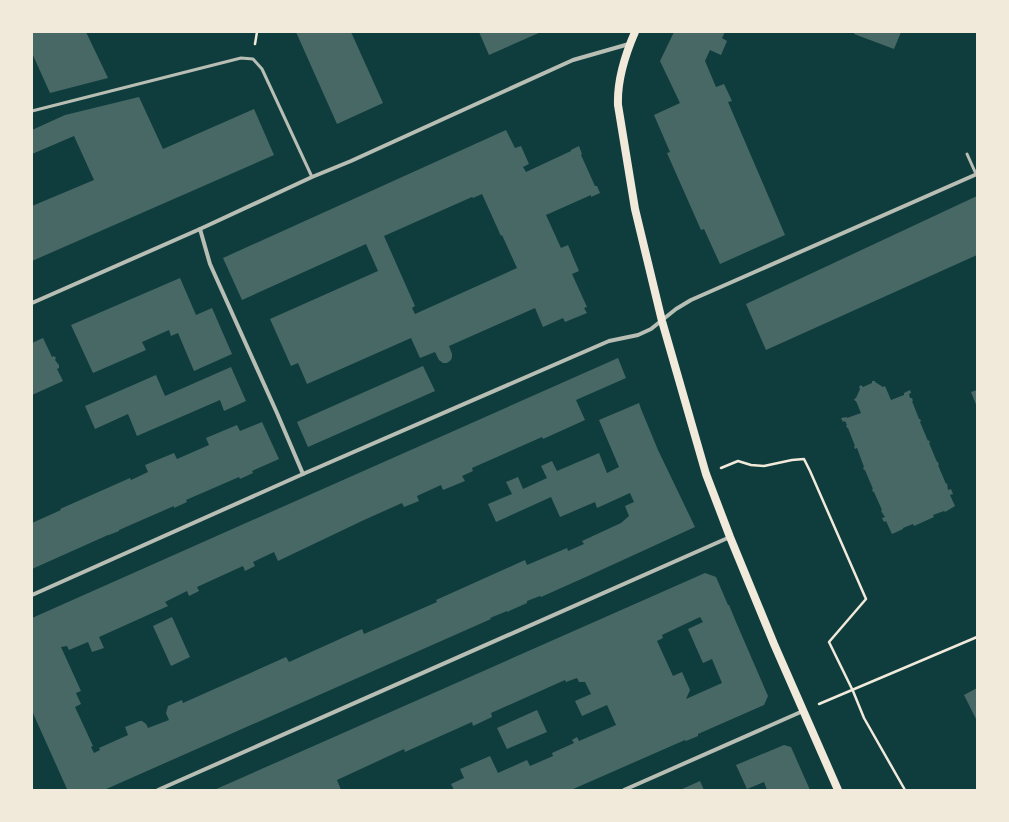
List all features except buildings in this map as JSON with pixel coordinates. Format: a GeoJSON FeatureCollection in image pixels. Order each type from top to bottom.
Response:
{"type":"FeatureCollection","features":[{"type":"Feature","properties":{"kind":"main road"},"geometry":{"type":"LineString","coordinates":[[635,32],[620,76],[618,105],[635,209],[662,321],[706,474],[730,537],[838,790]]}},
{"type":"Feature","properties":{"kind":"street"},"geometry":{"type":"LineString","coordinates":[[32,303],[573,60],[630,44]]}},
{"type":"Feature","properties":{"kind":"street"},"geometry":{"type":"LineString","coordinates":[[32,596],[303,474],[609,341],[638,334],[650,329],[690,300],[977,174]]}},
{"type":"Feature","properties":{"kind":"street"},"geometry":{"type":"LineString","coordinates":[[200,228],[210,264],[303,474]]}},
{"type":"Feature","properties":{"kind":"street"},"geometry":{"type":"LineString","coordinates":[[158,790],[730,537]]}},
{"type":"Feature","properties":{"kind":"street"},"geometry":{"type":"LineString","coordinates":[[624,790],[803,711]]}},
{"type":"Feature","properties":{"kind":"lane"},"geometry":{"type":"LineString","coordinates":[[32,111],[241,58],[253,59],[262,69],[312,177]]}},
{"type":"Feature","properties":{"kind":"lane"},"geometry":{"type":"LineString","coordinates":[[967,154],[977,174]]}},
{"type":"Feature","properties":{"kind":"path"},"geometry":{"type":"LineString","coordinates":[[706,474],[738,461],[751,465],[764,466],[804,459],[866,598],[829,642],[853,690],[864,718],[905,790]]}},
{"type":"Feature","properties":{"kind":"path"},"geometry":{"type":"LineString","coordinates":[[803,711],[977,637]]}}]}
